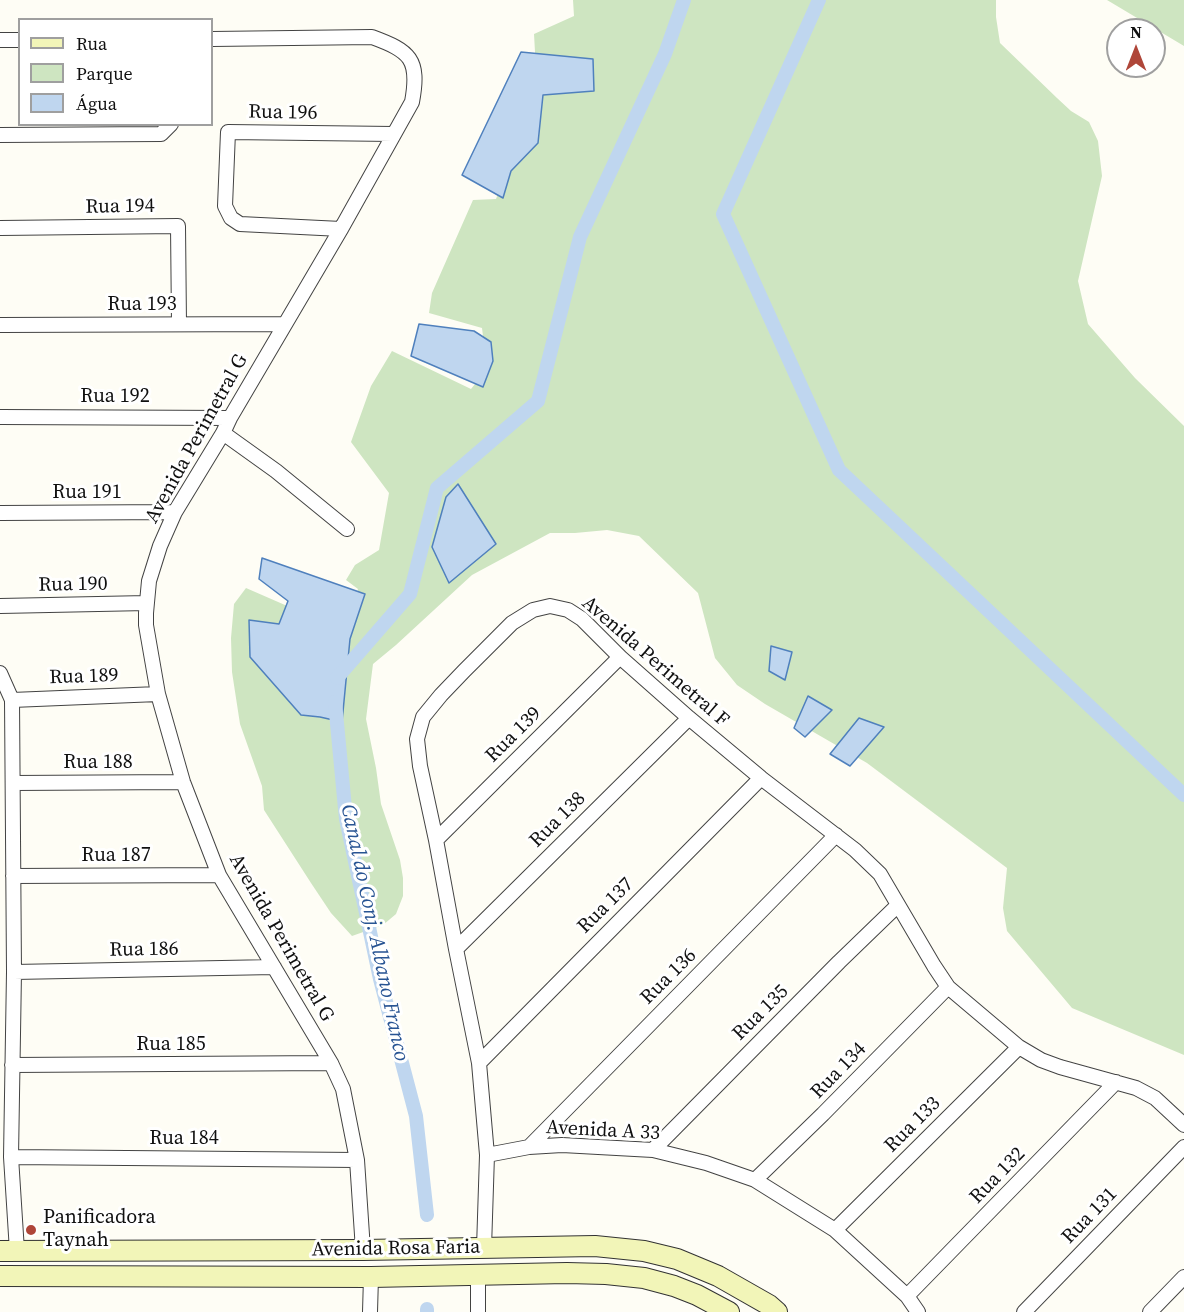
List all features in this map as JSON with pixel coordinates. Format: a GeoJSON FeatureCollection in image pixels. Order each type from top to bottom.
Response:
{"type":"FeatureCollection","features":[{"type":"Feature","properties":{"kind":"street","name":"Avenida Perimetral G"},"geometry":{"type":"LineString","coordinates":[[213,39],[372,37],[394,45],[410,57],[414,69],[415,85],[412,102],[230,417],[223,433],[175,512],[160,546],[149,580],[146,625],[158,694],[183,782],[219,875],[331,1063],[344,1089],[357,1160],[363,1250]]}},
{"type":"Feature","properties":{"kind":"street"},"geometry":{"type":"LineString","coordinates":[[0,40],[18,40]]}},
{"type":"Feature","properties":{"kind":"street"},"geometry":{"type":"LineString","coordinates":[[0,135],[161,134],[169,126]]}},
{"type":"Feature","properties":{"kind":"street","name":"Rua 196"},"geometry":{"type":"LineString","coordinates":[[341,228],[240,225],[231,218],[225,206],[228,132],[393,134]]}},
{"type":"Feature","properties":{"kind":"street","name":"Rua 194"},"geometry":{"type":"LineString","coordinates":[[0,228],[178,226],[179,324]]}},
{"type":"Feature","properties":{"kind":"street","name":"Rua 193"},"geometry":{"type":"LineString","coordinates":[[0,325],[285,324]]}},
{"type":"Feature","properties":{"kind":"street","name":"Rua 192"},"geometry":{"type":"LineString","coordinates":[[0,417],[230,417]]}},
{"type":"Feature","properties":{"kind":"street"},"geometry":{"type":"LineString","coordinates":[[223,433],[276,471],[347,529]]}},
{"type":"Feature","properties":{"kind":"street","name":"Rua 191"},"geometry":{"type":"LineString","coordinates":[[0,513],[175,512]]}},
{"type":"Feature","properties":{"kind":"street","name":"Rua 190"},"geometry":{"type":"LineString","coordinates":[[0,606],[147,603]]}},
{"type":"Feature","properties":{"kind":"street","name":"Avenida Perimetral F"},"geometry":{"type":"LineString","coordinates":[[484,1248],[487,1155],[479,1063],[420,766],[417,739],[423,717],[441,695],[512,623],[533,610],[550,606],[568,610],[582,619],[620,657],[689,718],[761,778],[836,835],[880,874],[948,987],[1019,1047],[1041,1060],[1136,1088],[1155,1098],[1184,1125]]}},
{"type":"Feature","properties":{"kind":"street","name":"Rua 139"},"geometry":{"type":"LineString","coordinates":[[436,840],[620,657]]}},
{"type":"Feature","properties":{"kind":"street"},"geometry":{"type":"LineString","coordinates":[[0,673],[12,700],[14,972],[8,1251]]}},
{"type":"Feature","properties":{"kind":"street","name":"Rua 189"},"geometry":{"type":"LineString","coordinates":[[12,700],[158,694]]}},
{"type":"Feature","properties":{"kind":"street","name":"Rua 138"},"geometry":{"type":"LineString","coordinates":[[456,949],[689,718]]}},
{"type":"Feature","properties":{"kind":"street","name":"Rua 137"},"geometry":{"type":"LineString","coordinates":[[479,1063],[761,778]]}},
{"type":"Feature","properties":{"kind":"street","name":"Rua 188"},"geometry":{"type":"LineString","coordinates":[[13,783],[183,782]]}},
{"type":"Feature","properties":{"kind":"street","name":"Rua 136"},"geometry":{"type":"LineString","coordinates":[[529,1147],[836,835]]}},
{"type":"Feature","properties":{"kind":"street","name":"Rua 187"},"geometry":{"type":"LineString","coordinates":[[13,876],[219,875]]}},
{"type":"Feature","properties":{"kind":"street","name":"Rua 135"},"geometry":{"type":"LineString","coordinates":[[653,1150],[898,905]]}},
{"type":"Feature","properties":{"kind":"street","name":"Rua 186"},"geometry":{"type":"LineString","coordinates":[[14,972],[274,967]]}},
{"type":"Feature","properties":{"kind":"street","name":"Rua 134"},"geometry":{"type":"LineString","coordinates":[[755,1180],[948,987]]}},
{"type":"Feature","properties":{"kind":"street","name":"Rua 133"},"geometry":{"type":"LineString","coordinates":[[835,1230],[1019,1047]]}},
{"type":"Feature","properties":{"kind":"street","name":"Rua 185"},"geometry":{"type":"LineString","coordinates":[[12,1065],[331,1063]]}},
{"type":"Feature","properties":{"kind":"street","name":"Rua 132"},"geometry":{"type":"LineString","coordinates":[[907,1296],[1116,1082]]}},
{"type":"Feature","properties":{"kind":"street","name":"Avenida A 33"},"geometry":{"type":"LineString","coordinates":[[487,1155],[529,1147],[584,1145],[653,1150],[706,1163],[755,1180],[835,1230],[907,1296],[918,1312]]}},
{"type":"Feature","properties":{"kind":"street","name":"Rua 131"},"geometry":{"type":"LineString","coordinates":[[1024,1312],[1184,1147]]}},
{"type":"Feature","properties":{"kind":"street","name":"Rua 184"},"geometry":{"type":"LineString","coordinates":[[11,1157],[357,1160]]}},
{"type":"Feature","properties":{"kind":"street"},"geometry":{"type":"LineString","coordinates":[[566,1245],[567,1273]]}},
{"type":"Feature","properties":{"kind":"street","name":"Avenida Rosa Faria"},"geometry":{"type":"LineString","coordinates":[[8,1251],[363,1250],[595,1246],[644,1251],[677,1259],[718,1276],[769,1305],[777,1312]]}},
{"type":"Feature","properties":{"kind":"street"},"geometry":{"type":"LineString","coordinates":[[85,1251],[85,1276]]}},
{"type":"Feature","properties":{"kind":"street"},"geometry":{"type":"LineString","coordinates":[[478,1274],[478,1312]]}},
{"type":"Feature","properties":{"kind":"street","name":"Avenida Rosa Faria"},"geometry":{"type":"LineString","coordinates":[[0,1276],[371,1277],[606,1274],[644,1278],[674,1287],[697,1295],[729,1312]]}},
{"type":"Feature","properties":{"kind":"street"},"geometry":{"type":"LineString","coordinates":[[370,1312],[371,1277]]}},
{"type":"Feature","properties":{"kind":"street"},"geometry":{"type":"LineString","coordinates":[[1150,1312],[1184,1277]]}},
{"type":"Feature","properties":{"kind":"green space"},"geometry":{"type":"Polygon","coordinates":[[[573,0],[996,0],[1000,43],[1071,111],[1089,122],[1098,141],[1102,176],[1078,281],[1088,324],[1135,378],[1184,426],[1184,1055],[1072,1008],[1007,931],[1003,908],[1007,868],[867,763],[765,704],[737,685],[715,658],[698,593],[639,536],[607,530],[550,533],[472,575],[373,664],[366,719],[381,804],[400,860],[403,878],[403,896],[396,914],[383,925],[352,936],[331,913],[264,810],[262,786],[240,724],[232,672],[231,638],[234,604],[246,588],[324,622],[352,614],[358,589],[346,580],[355,565],[379,550],[389,493],[351,442],[371,386],[392,351],[471,389],[487,369],[482,328],[429,313],[432,293],[473,200],[496,199],[537,88],[534,34],[574,16],[573,0]]]}},
{"type":"Feature","properties":{"kind":"green space"},"geometry":{"type":"Polygon","coordinates":[[[1107,0],[1184,0],[1184,46],[1166,35],[1166,18],[1137,18],[1107,0]]]}},
{"type":"Feature","properties":{"kind":"water"},"geometry":{"type":"Polygon","coordinates":[[[521,52],[593,59],[594,91],[543,95],[538,143],[511,171],[503,198],[462,175],[521,52]]]}},
{"type":"Feature","properties":{"kind":"water"},"geometry":{"type":"Polygon","coordinates":[[[419,324],[474,331],[491,342],[493,361],[483,387],[411,356],[419,324]]]}},
{"type":"Feature","properties":{"kind":"water"},"geometry":{"type":"Polygon","coordinates":[[[458,484],[496,544],[449,583],[432,547],[446,497],[458,484]]]}},
{"type":"Feature","properties":{"kind":"water"},"geometry":{"type":"Polygon","coordinates":[[[262,558],[365,594],[350,639],[342,722],[301,715],[250,657],[249,620],[279,624],[288,601],[259,579],[262,558]]]}},
{"type":"Feature","properties":{"kind":"water"},"geometry":{"type":"Polygon","coordinates":[[[771,646],[792,652],[785,680],[769,671],[771,646]]]}},
{"type":"Feature","properties":{"kind":"water"},"geometry":{"type":"Polygon","coordinates":[[[808,696],[832,710],[805,737],[794,728],[808,696]]]}},
{"type":"Feature","properties":{"kind":"water"},"geometry":{"type":"Polygon","coordinates":[[[859,718],[884,727],[850,766],[830,754],[859,718]]]}},
{"type":"Feature","properties":{"kind":"waterway","name":"Canal do Conj. Albano Franco"},"geometry":{"type":"LineString","coordinates":[[337,678],[410,594],[437,488],[538,401],[580,237],[665,54],[684,0]]}},
{"type":"Feature","properties":{"kind":"waterway"},"geometry":{"type":"LineString","coordinates":[[819,0],[723,214],[839,470],[1184,795]]}},
{"type":"Feature","properties":{"kind":"waterway","name":"Canal do Conj. Albano Franco"},"geometry":{"type":"LineString","coordinates":[[335,702],[346,819],[380,979],[416,1116],[427,1215]]}},
{"type":"Feature","properties":{"kind":"place","name":"Panificadora Taynah"},"geometry":{"type":"Point","coordinates":[31,1230]}}]}
